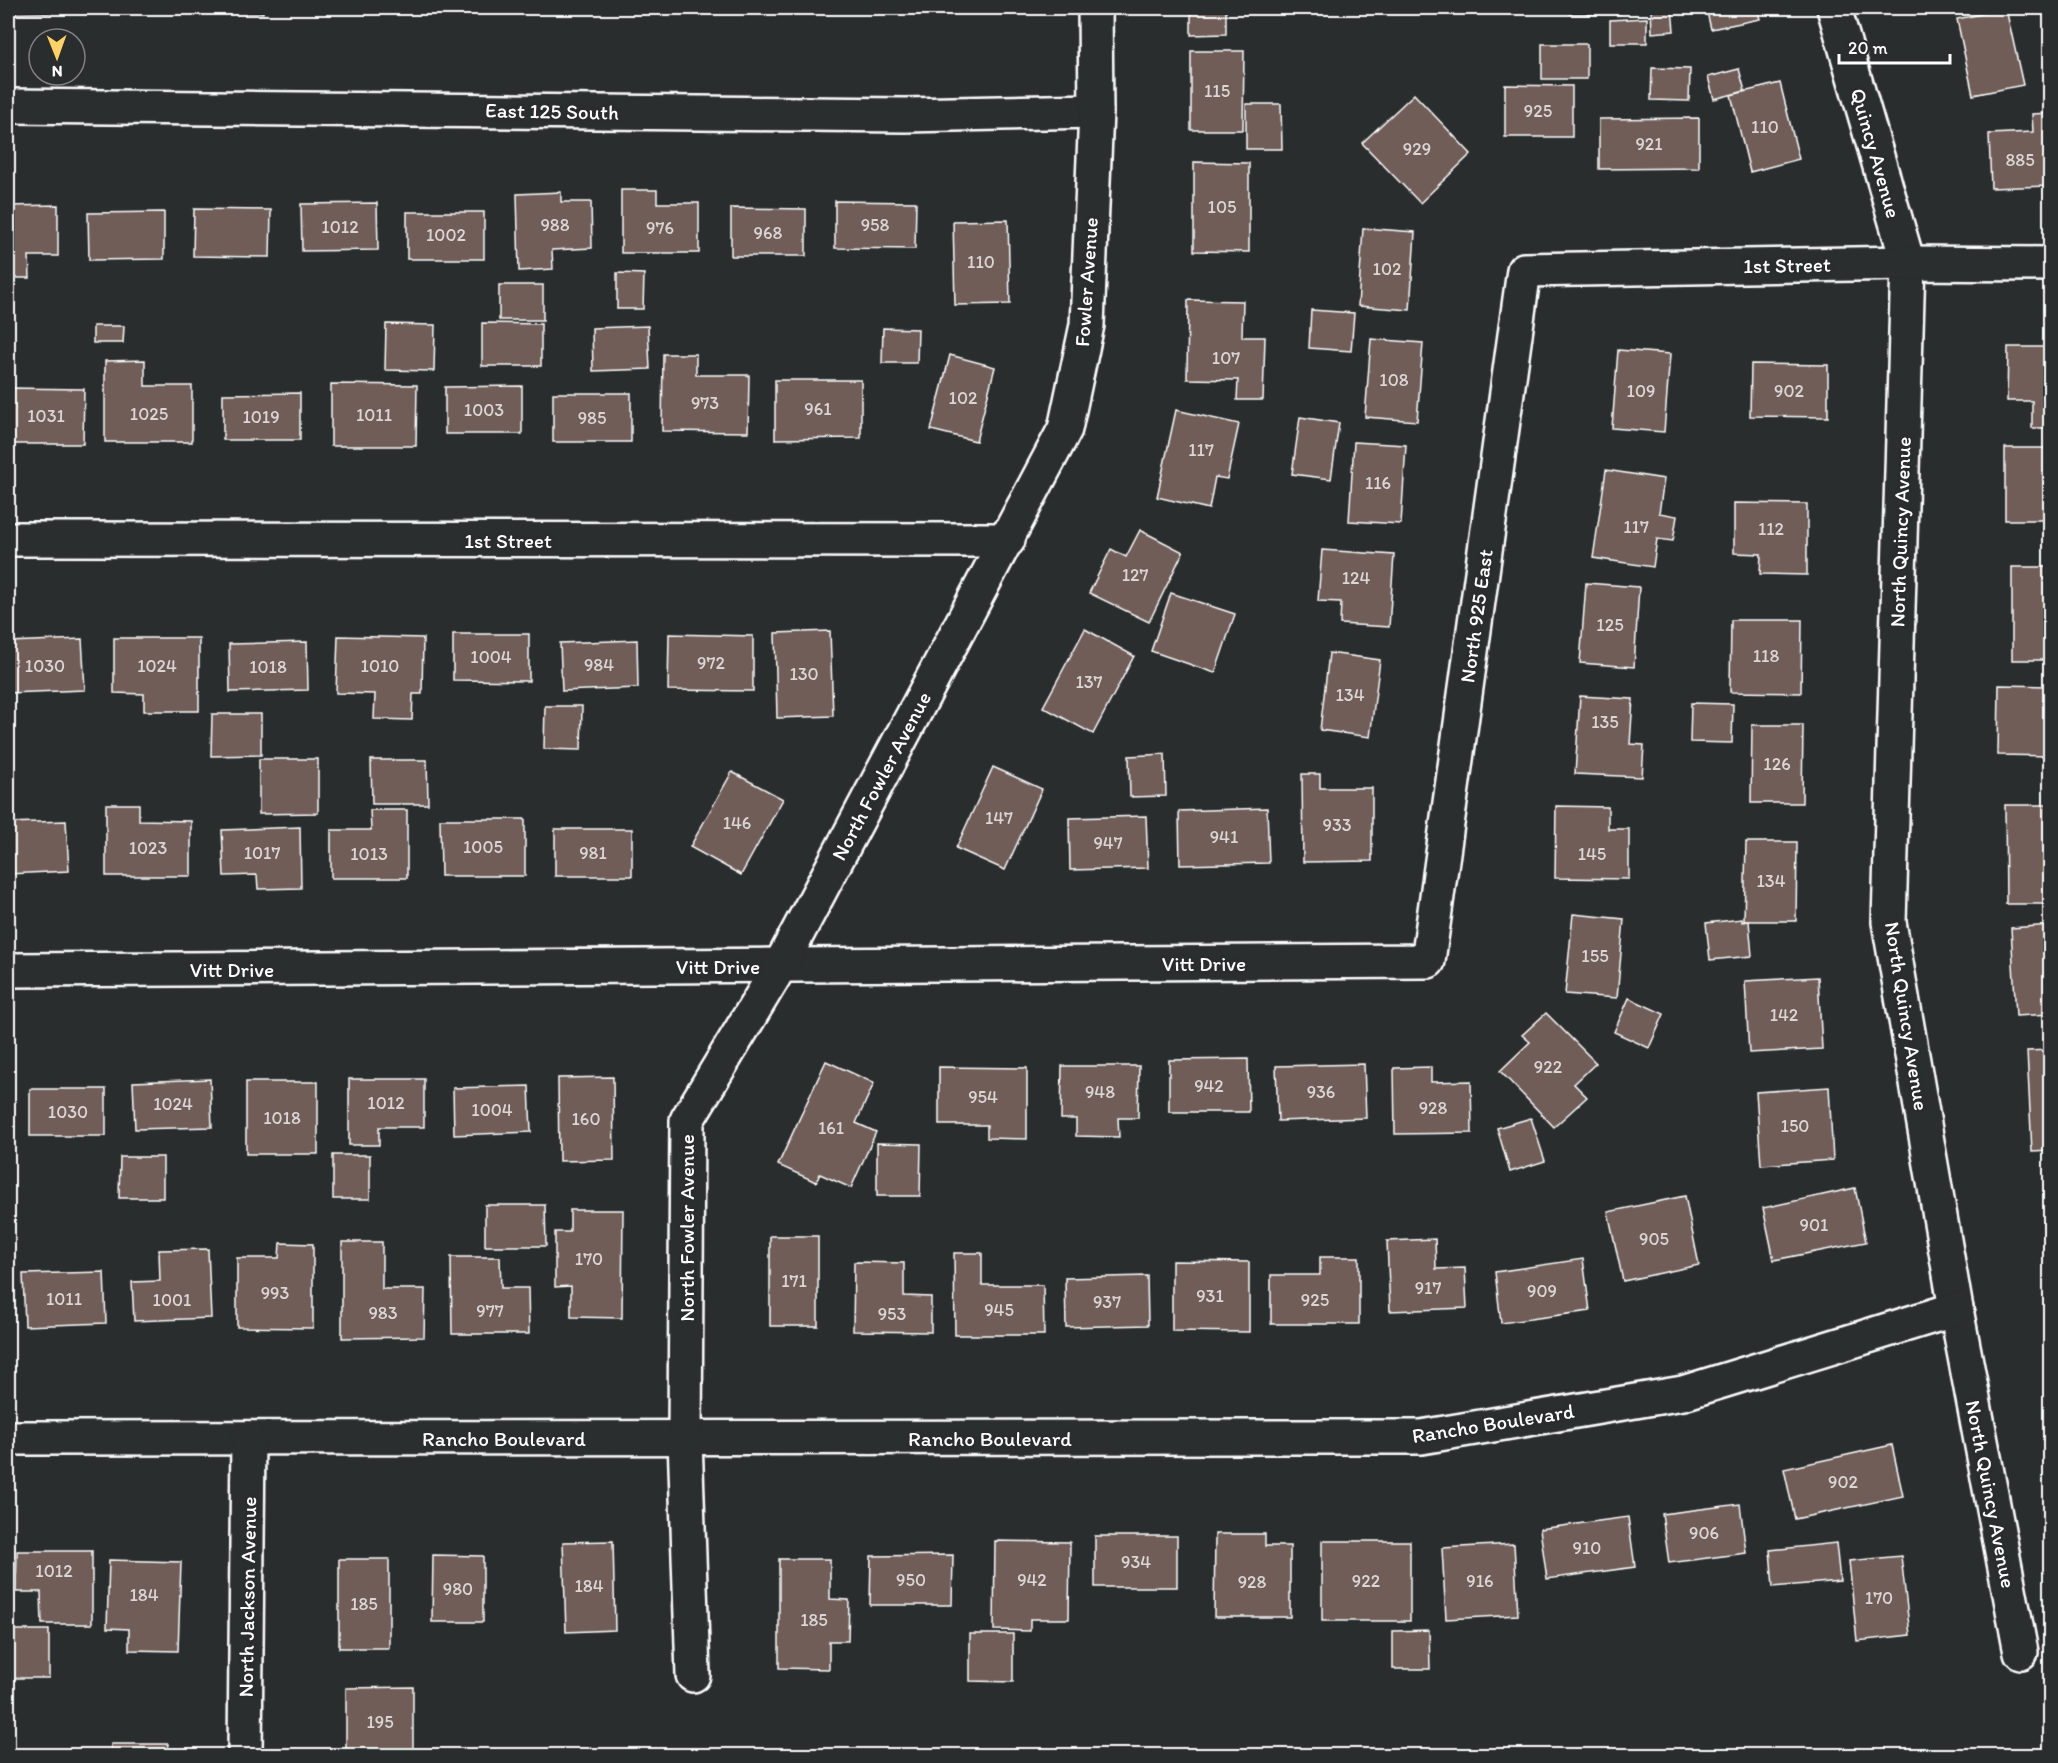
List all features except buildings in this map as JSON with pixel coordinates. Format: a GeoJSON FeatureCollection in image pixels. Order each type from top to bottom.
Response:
{"type":"FeatureCollection","features":[{"type":"Feature","properties":{"kind":"street","name":"Fowler Avenue"},"geometry":{"type":"LineString","coordinates":[[1008,540],[1065,429],[1087,325],[1096,111],[1095,8]]}},
{"type":"Feature","properties":{"kind":"street","name":"Quincy Avenue"},"geometry":{"type":"LineString","coordinates":[[1834,8],[1908,263]]}},
{"type":"Feature","properties":{"kind":"street","name":"East 125 South"},"geometry":{"type":"LineString","coordinates":[[8,106],[905,115],[1096,111]]}},
{"type":"Feature","properties":{"kind":"street","name":"1st Street"},"geometry":{"type":"LineString","coordinates":[[1524,270],[1908,263],[2050,264]]}},
{"type":"Feature","properties":{"kind":"street","name":"North Quincy Avenue"},"geometry":{"type":"LineString","coordinates":[[1908,263],[1889,922],[1956,1309],[2021,1652]]}},
{"type":"Feature","properties":{"kind":"street","name":"North 925 East"},"geometry":{"type":"LineString","coordinates":[[1428,961],[1524,270]]}},
{"type":"Feature","properties":{"kind":"street","name":"1st Street"},"geometry":{"type":"LineString","coordinates":[[8,539],[1008,540]]}},
{"type":"Feature","properties":{"kind":"street","name":"North Fowler Avenue"},"geometry":{"type":"LineString","coordinates":[[693,1676],[685,1438],[687,1120],[780,966],[1008,540]]}},
{"type":"Feature","properties":{"kind":"street","name":"Vitt Drive"},"geometry":{"type":"LineString","coordinates":[[8,970],[1428,961]]}},
{"type":"Feature","properties":{"kind":"street","name":"Rancho Boulevard"},"geometry":{"type":"LineString","coordinates":[[8,1438],[1421,1437],[1683,1393],[1956,1309]]}},
{"type":"Feature","properties":{"kind":"street","name":"North Jackson Avenue"},"geometry":{"type":"LineString","coordinates":[[245,1755],[248,1437]]}}]}
